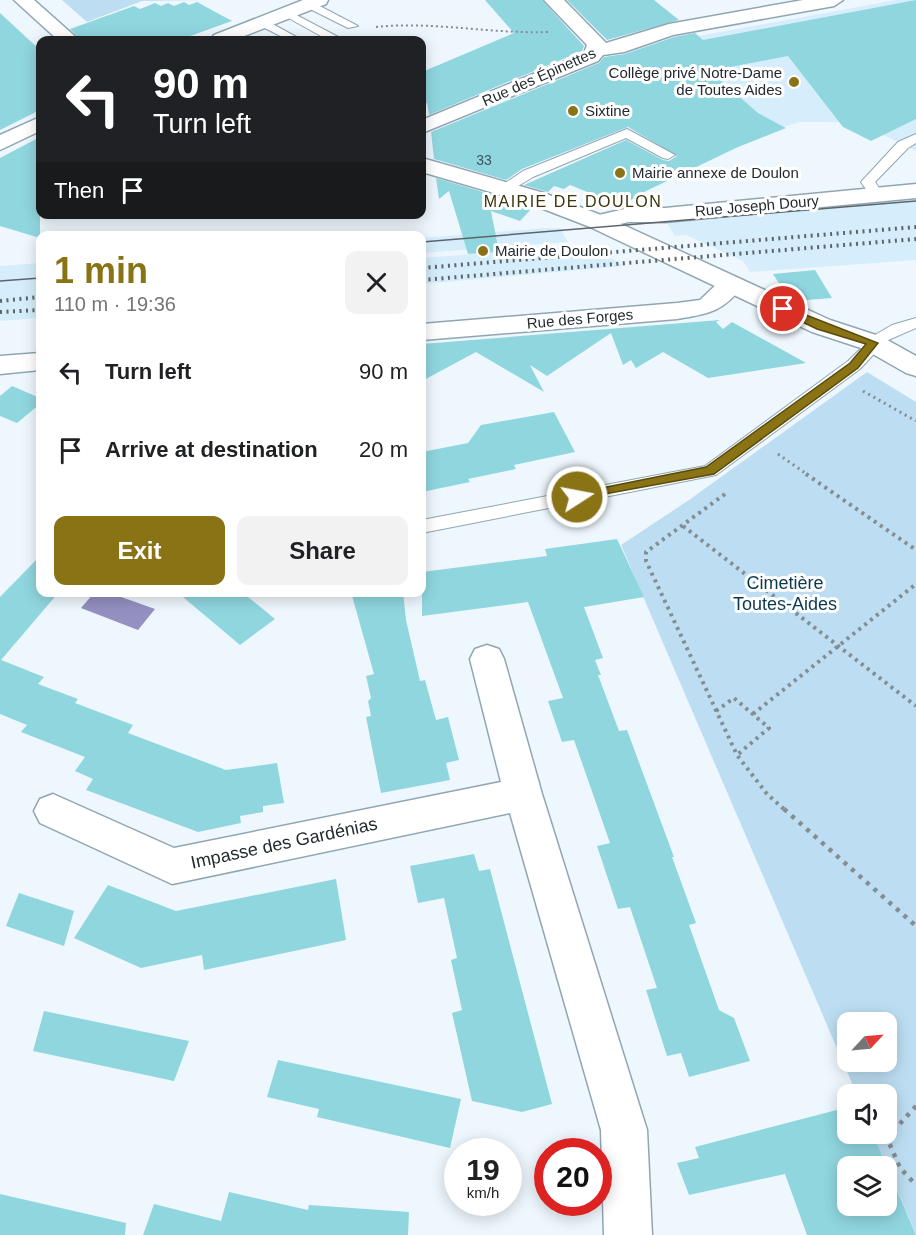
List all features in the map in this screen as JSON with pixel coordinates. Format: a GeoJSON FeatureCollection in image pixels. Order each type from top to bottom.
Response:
{"type":"FeatureCollection","features":[{"type":"Feature","properties":{"kind":"street"},"geometry":{"type":"LineString","coordinates":[[23,0],[64,36]]}},
{"type":"Feature","properties":{"kind":"street"},"geometry":{"type":"LineString","coordinates":[[553,0],[597,44],[597,50]]}},
{"type":"Feature","properties":{"kind":"street","name":"Rue des Épinettes"},"geometry":{"type":"LineString","coordinates":[[426,125],[591,57],[597,50],[617,48],[669,30],[834,0]]}},
{"type":"Feature","properties":{"kind":"street"},"geometry":{"type":"LineString","coordinates":[[228,36],[313,2]]}},
{"type":"Feature","properties":{"kind":"street"},"geometry":{"type":"LineString","coordinates":[[0,143],[36,125]]}},
{"type":"Feature","properties":{"kind":"street"},"geometry":{"type":"LineString","coordinates":[[426,166],[505,188],[598,222],[821,326],[873,343],[916,367]]}},
{"type":"Feature","properties":{"kind":"street","name":"Rue Joseph Doury"},"geometry":{"type":"LineString","coordinates":[[598,222],[629,215],[665,215],[916,191]]}},
{"type":"Feature","properties":{"kind":"street","name":"Rue des Forges"},"geometry":{"type":"LineString","coordinates":[[426,332],[677,311],[708,306],[729,285]]}},
{"type":"Feature","properties":{"kind":"street"},"geometry":{"type":"LineString","coordinates":[[0,365],[36,362]]}},
{"type":"Feature","properties":{"kind":"street"},"geometry":{"type":"LineString","coordinates":[[487,659],[523,794],[624,1130],[628,1235]]}},
{"type":"Feature","properties":{"kind":"street","name":"Impasse des Gardénias"},"geometry":{"type":"LineString","coordinates":[[53,811],[172,866],[523,794]]}},
{"type":"Feature","properties":{"kind":"lane"},"geometry":{"type":"LineString","coordinates":[[313,2],[352,26]]}},
{"type":"Feature","properties":{"kind":"lane"},"geometry":{"type":"LineString","coordinates":[[287,13],[327,36]]}},
{"type":"Feature","properties":{"kind":"lane"},"geometry":{"type":"LineString","coordinates":[[263,22],[289,36]]}},
{"type":"Feature","properties":{"kind":"lane"},"geometry":{"type":"LineString","coordinates":[[505,188],[528,174],[627,133],[668,155]]}},
{"type":"Feature","properties":{"kind":"lane"},"geometry":{"type":"LineString","coordinates":[[877,195],[868,182],[903,145],[916,138]]}},
{"type":"Feature","properties":{"kind":"lane"},"geometry":{"type":"LineString","coordinates":[[426,527],[710,471],[854,365],[873,343],[898,328],[916,323]]}},
{"type":"Feature","properties":{"kind":"path"},"geometry":{"type":"LineString","coordinates":[[352,26],[406,24],[520,33],[555,32]]}},
{"type":"Feature","properties":{"kind":"path"},"geometry":{"type":"LineString","coordinates":[[856,396],[865,390],[916,421]]}},
{"type":"Feature","properties":{"kind":"path"},"geometry":{"type":"LineString","coordinates":[[768,461],[786,448]]}},
{"type":"Feature","properties":{"kind":"path"},"geometry":{"type":"LineString","coordinates":[[778,454],[916,550]]}},
{"type":"Feature","properties":{"kind":"path"},"geometry":{"type":"LineString","coordinates":[[730,490],[646,552],[646,561],[737,755],[767,794],[916,926]]}},
{"type":"Feature","properties":{"kind":"path"},"geometry":{"type":"LineString","coordinates":[[683,526],[916,706]]}},
{"type":"Feature","properties":{"kind":"path"},"geometry":{"type":"LineString","coordinates":[[753,714],[840,647],[916,584]]}},
{"type":"Feature","properties":{"kind":"path"},"geometry":{"type":"LineString","coordinates":[[716,711],[734,698],[768,728],[737,755]]}},
{"type":"Feature","properties":{"kind":"path"},"geometry":{"type":"LineString","coordinates":[[916,1106],[887,1138],[900,1168],[916,1185]]}},
{"type":"Feature","properties":{"kind":"shaded area","name":"Collège privé Notre-Dame de Toutes Aides"},"geometry":{"type":"Polygon","coordinates":[[[896,0],[916,0],[916,151],[869,128],[842,122],[799,122],[784,127],[632,52],[682,39],[896,0]]]}},
{"type":"Feature","properties":{"kind":"shaded area"},"geometry":{"type":"Polygon","coordinates":[[[916,197],[916,260],[750,272],[743,261],[686,235],[675,236],[664,218],[916,197]]]}},
{"type":"Feature","properties":{"kind":"shaded area"},"geometry":{"type":"Polygon","coordinates":[[[560,228],[568,242],[426,253],[426,238],[560,228]]]}},
{"type":"Feature","properties":{"kind":"shaded area"},"geometry":{"type":"Polygon","coordinates":[[[594,245],[594,249],[625,266],[426,284],[426,258],[594,245]]]}},
{"type":"Feature","properties":{"kind":"shaded area"},"geometry":{"type":"Polygon","coordinates":[[[36,263],[36,318],[0,321],[0,266],[36,263]]]}},
{"type":"Feature","properties":{"kind":"shaded area"},"geometry":{"type":"Polygon","coordinates":[[[91,597],[121,597],[155,609],[138,630],[81,608],[91,597]]]}},
{"type":"Feature","properties":{"kind":"green space"},"geometry":{"type":"Polygon","coordinates":[[[62,0],[201,0],[142,1],[87,22],[62,0]]]}},
{"type":"Feature","properties":{"kind":"green space","name":"Cimetière Toutes-Aides"},"geometry":{"type":"Polygon","coordinates":[[[867,372],[916,402],[916,1234],[897,1190],[897,1156],[882,1156],[877,1144],[897,1144],[897,1084],[852,1084],[847,1072],[897,1072],[897,1012],[837,1012],[837,1048],[621,545],[689,500],[867,372]]]}},
{"type":"Feature","properties":{"kind":"building"},"geometry":{"type":"Polygon","coordinates":[[[485,0],[542,0],[584,46],[582,51],[429,115],[426,104],[426,70],[514,33],[485,0]]]}},
{"type":"Feature","properties":{"kind":"building"},"geometry":{"type":"Polygon","coordinates":[[[567,0],[654,0],[679,20],[607,40],[567,0]]]}},
{"type":"Feature","properties":{"kind":"building"},"geometry":{"type":"Polygon","coordinates":[[[916,0],[916,119],[871,141],[843,127],[788,56],[710,71],[758,113],[786,128],[738,147],[642,193],[622,206],[570,185],[564,189],[554,186],[548,192],[524,185],[626,140],[663,160],[669,161],[677,156],[628,127],[522,169],[506,180],[434,159],[431,132],[599,63],[604,57],[625,54],[674,37],[695,33],[703,40],[916,0]]]}},
{"type":"Feature","properties":{"kind":"building"},"geometry":{"type":"Polygon","coordinates":[[[184,2],[189,5],[197,2],[232,21],[190,36],[77,36],[70,29],[134,6],[140,9],[155,3],[161,6],[168,3],[174,6],[184,2]]]}},
{"type":"Feature","properties":{"kind":"building"},"geometry":{"type":"Polygon","coordinates":[[[0,13],[36,46],[36,112],[0,130],[0,13]]]}},
{"type":"Feature","properties":{"kind":"building"},"geometry":{"type":"Polygon","coordinates":[[[36,139],[36,219],[40,219],[40,231],[36,231],[36,237],[0,226],[0,158],[36,139]]]}},
{"type":"Feature","properties":{"kind":"building"},"geometry":{"type":"Polygon","coordinates":[[[436,178],[533,207],[520,221],[491,211],[499,252],[468,254],[449,191],[439,199],[436,178]]]}},
{"type":"Feature","properties":{"kind":"building"},"geometry":{"type":"Polygon","coordinates":[[[815,270],[832,298],[794,301],[789,299],[773,274],[815,270]]]}},
{"type":"Feature","properties":{"kind":"building"},"geometry":{"type":"Polygon","coordinates":[[[720,320],[716,322],[723,329],[732,322],[806,363],[708,378],[663,352],[636,368],[631,360],[623,365],[611,333],[547,376],[530,365],[544,392],[476,352],[426,379],[426,344],[720,320]]]}},
{"type":"Feature","properties":{"kind":"building"},"geometry":{"type":"Polygon","coordinates":[[[12,386],[36,396],[36,407],[17,423],[0,416],[0,396],[12,386]]]}},
{"type":"Feature","properties":{"kind":"building"},"geometry":{"type":"Polygon","coordinates":[[[554,412],[575,452],[514,465],[516,469],[426,491],[426,451],[468,443],[481,425],[554,412]]]}},
{"type":"Feature","properties":{"kind":"building"},"geometry":{"type":"Polygon","coordinates":[[[617,539],[644,597],[584,607],[603,658],[595,660],[601,675],[598,675],[619,731],[627,730],[674,857],[672,857],[696,923],[689,925],[719,1010],[734,1018],[750,1061],[689,1077],[681,1053],[667,1056],[646,990],[657,988],[630,907],[618,909],[597,846],[610,843],[574,740],[562,742],[548,701],[563,698],[528,602],[422,616],[422,597],[426,597],[426,571],[547,556],[545,549],[617,539]]]}},
{"type":"Feature","properties":{"kind":"building"},"geometry":{"type":"Polygon","coordinates":[[[36,560],[36,597],[55,597],[1,660],[44,677],[38,684],[78,699],[75,703],[133,725],[128,733],[226,770],[277,763],[284,803],[263,806],[263,812],[240,816],[241,823],[198,832],[86,790],[93,779],[75,771],[85,757],[21,732],[27,725],[0,714],[0,597],[36,560]]]}},
{"type":"Feature","properties":{"kind":"building"},"geometry":{"type":"Polygon","coordinates":[[[183,597],[248,597],[275,619],[240,645],[183,597]]]}},
{"type":"Feature","properties":{"kind":"building"},"geometry":{"type":"Polygon","coordinates":[[[352,597],[404,597],[406,620],[420,681],[425,680],[436,720],[448,717],[459,760],[446,763],[450,780],[381,793],[366,717],[371,716],[368,701],[371,698],[366,676],[374,674],[352,597]]]}},
{"type":"Feature","properties":{"kind":"building"},"geometry":{"type":"Polygon","coordinates":[[[474,854],[479,871],[490,869],[552,1104],[522,1112],[472,1101],[452,1013],[462,1010],[451,960],[457,958],[444,898],[418,903],[410,866],[474,854]]]}},
{"type":"Feature","properties":{"kind":"building"},"geometry":{"type":"Polygon","coordinates":[[[336,879],[346,940],[204,970],[202,955],[141,968],[74,938],[108,885],[176,911],[336,879]]]}},
{"type":"Feature","properties":{"kind":"building"},"geometry":{"type":"Polygon","coordinates":[[[19,893],[74,911],[64,946],[6,926],[19,893]]]}},
{"type":"Feature","properties":{"kind":"building"},"geometry":{"type":"Polygon","coordinates":[[[44,1011],[189,1041],[174,1081],[33,1051],[44,1011]]]}},
{"type":"Feature","properties":{"kind":"building"},"geometry":{"type":"Polygon","coordinates":[[[278,1060],[461,1099],[452,1138],[444,1138],[444,1147],[317,1117],[319,1109],[267,1097],[278,1060]]]}},
{"type":"Feature","properties":{"kind":"building"},"geometry":{"type":"Polygon","coordinates":[[[837,1110],[837,1144],[877,1144],[882,1156],[837,1156],[837,1216],[897,1216],[897,1190],[916,1235],[807,1235],[785,1174],[689,1195],[677,1163],[699,1158],[695,1147],[837,1110]]]}},
{"type":"Feature","properties":{"kind":"building"},"geometry":{"type":"Polygon","coordinates":[[[229,1192],[308,1210],[309,1205],[409,1212],[408,1235],[143,1235],[154,1204],[221,1221],[229,1192]]]}},
{"type":"Feature","properties":{"kind":"building"},"geometry":{"type":"Polygon","coordinates":[[[0,1194],[126,1223],[125,1235],[0,1235],[0,1194]]]}},
{"type":"Feature","properties":{"kind":"tram line"},"geometry":{"type":"LineString","coordinates":[[426,242],[916,201]]}},
{"type":"Feature","properties":{"kind":"tram line"},"geometry":{"type":"LineString","coordinates":[[0,281],[36,278]]}},
{"type":"Feature","properties":{"kind":"railway"},"geometry":{"type":"LineString","coordinates":[[426,268],[916,227]]}},
{"type":"Feature","properties":{"kind":"railway"},"geometry":{"type":"LineString","coordinates":[[426,280],[916,239]]}},
{"type":"Feature","properties":{"kind":"railway"},"geometry":{"type":"LineString","coordinates":[[0,301],[36,297]]}},
{"type":"Feature","properties":{"kind":"railway"},"geometry":{"type":"LineString","coordinates":[[0,312],[36,310]]}},
{"type":"Feature","properties":{"kind":"place","name":"Collège privé Notre-Dame de Toutes Aides"},"geometry":{"type":"Point","coordinates":[794,82]}},
{"type":"Feature","properties":{"kind":"place","name":"Sixtine"},"geometry":{"type":"Point","coordinates":[573,111]}},
{"type":"Feature","properties":{"kind":"place","name":"Mairie annexe de Doulon"},"geometry":{"type":"Point","coordinates":[620,173]}},
{"type":"Feature","properties":{"kind":"place","name":"Mairie de Doulon"},"geometry":{"type":"Point","coordinates":[483,251]}},
{"type":"Feature","properties":{"kind":"district","name":"MAIRIE DE DOULON"},"geometry":{"type":"Point","coordinates":[573,201]}},
{"type":"Feature","properties":{"kind":"route"},"geometry":{"type":"LineString","coordinates":[[577,497],[710,471],[854,365],[873,343],[821,326],[783,309]]}}]}
